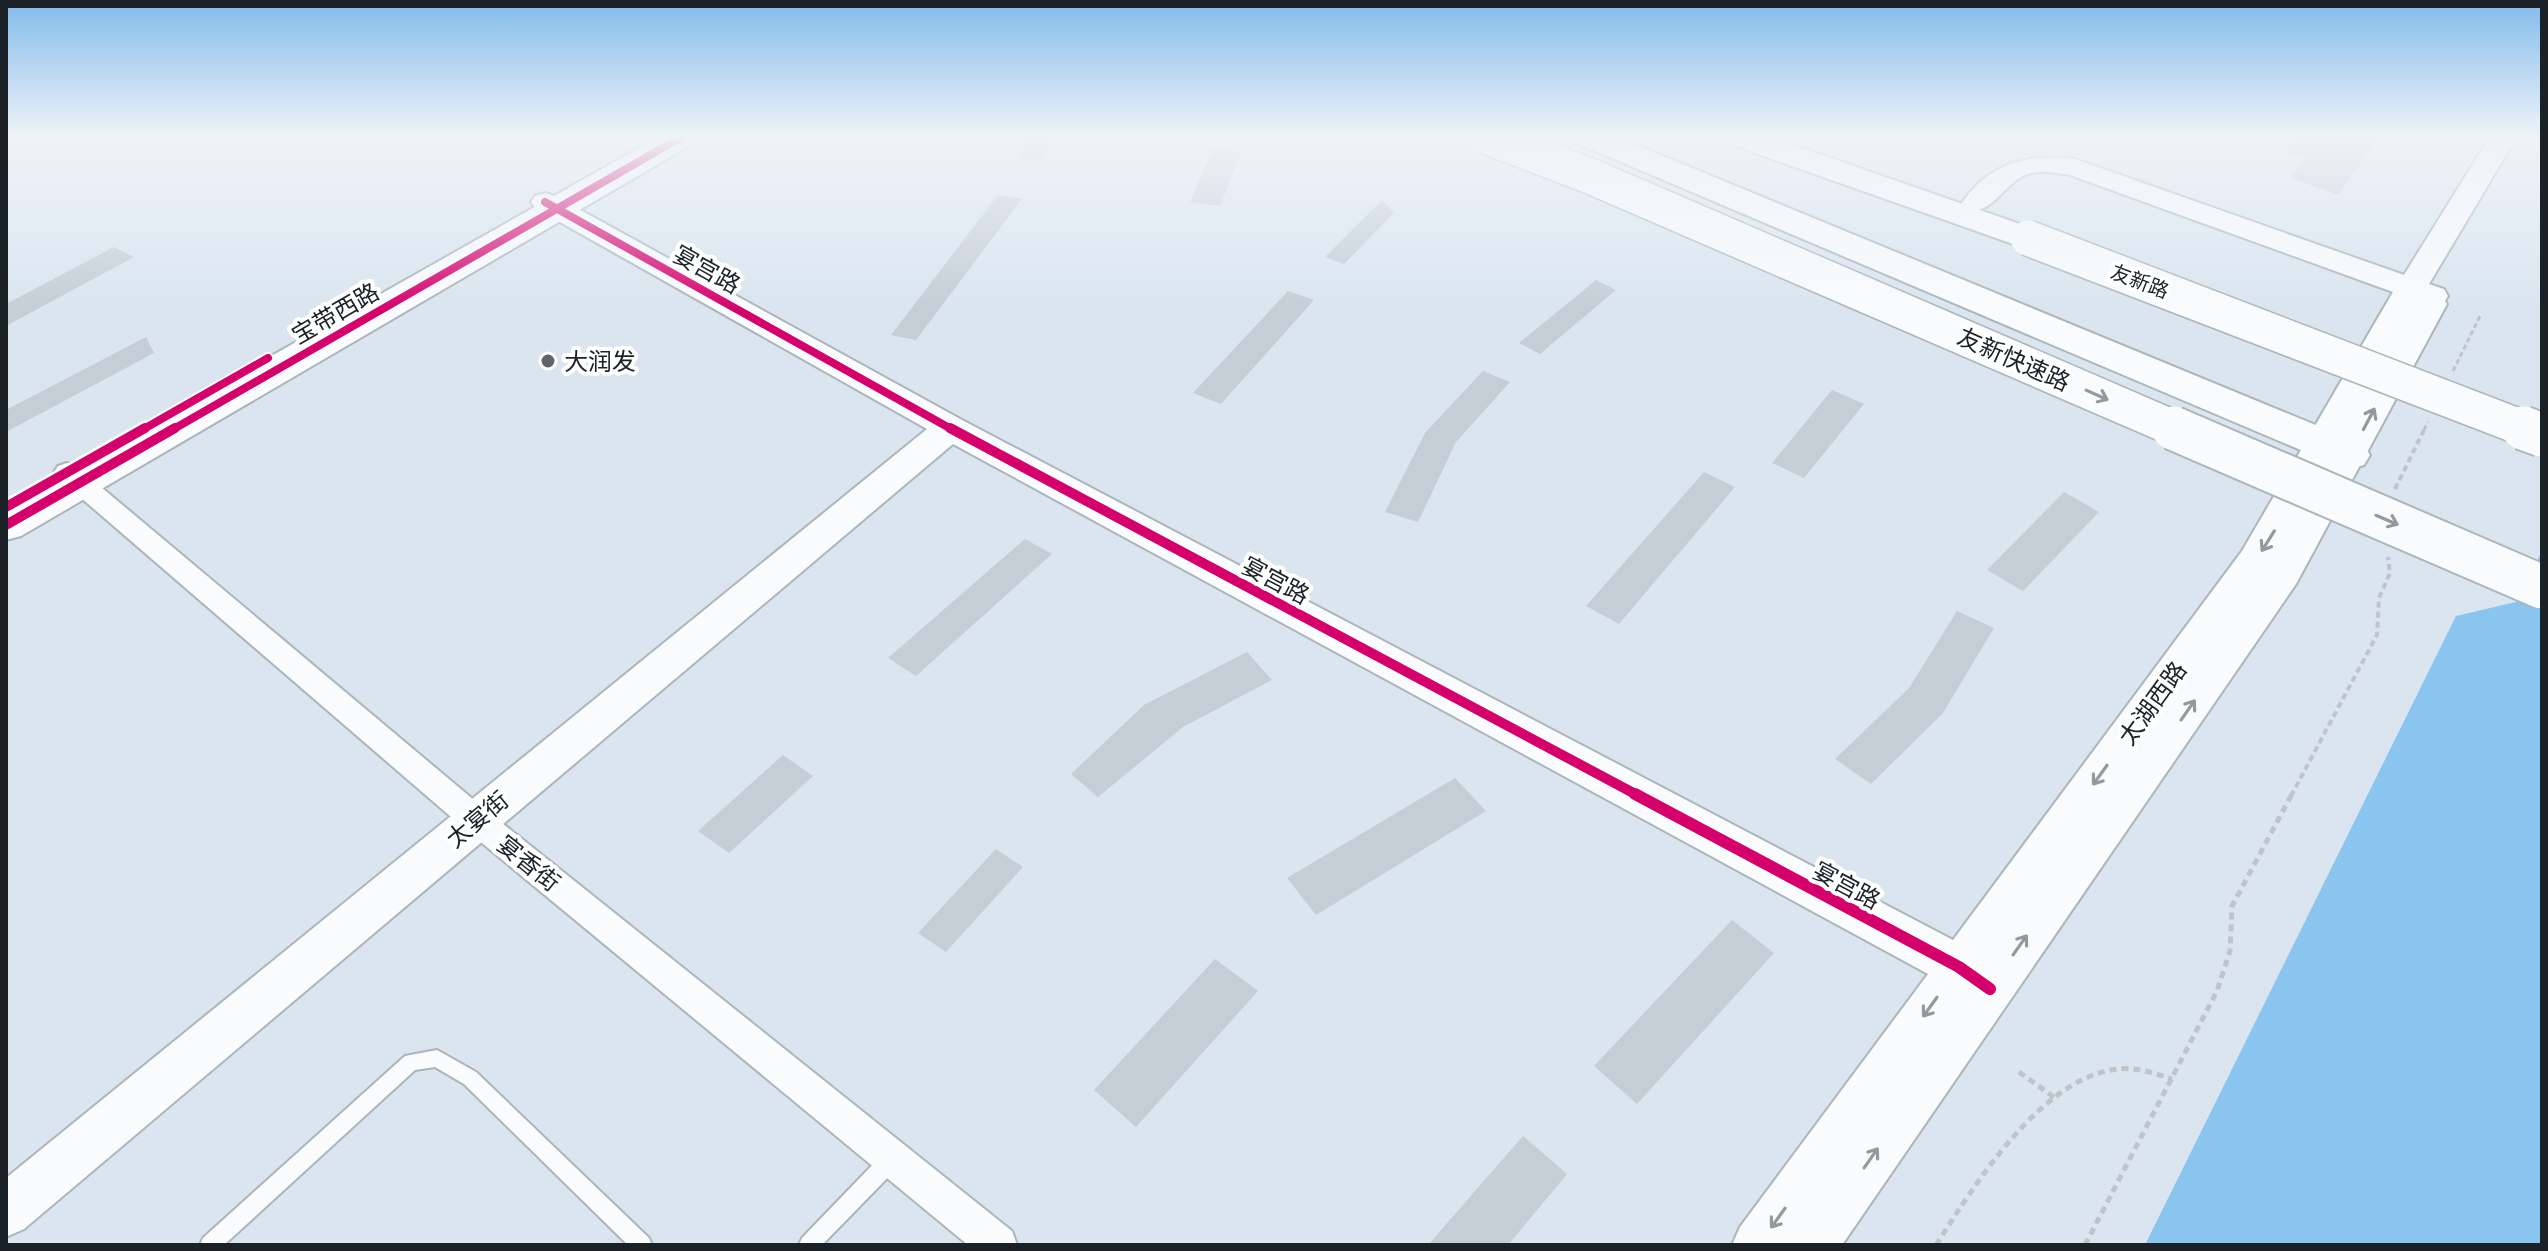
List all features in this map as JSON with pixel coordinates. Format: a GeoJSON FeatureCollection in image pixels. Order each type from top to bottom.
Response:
{"type":"FeatureCollection","features":[{"type":"Feature","properties":{"kind":"main road","name":"宝带西路"},"geometry":{"type":"LineString","coordinates":[[551,205],[569,193]]}},
{"type":"Feature","properties":{"kind":"main road","name":"宝带西路"},"geometry":{"type":"LineString","coordinates":[[6,525],[74,477],[573,193]]}},
{"type":"Feature","properties":{"kind":"main road","name":"友新快速路"},"geometry":{"type":"LineString","coordinates":[[1630,193],[2542,587]]}},
{"type":"Feature","properties":{"kind":"main road","name":"友新快速路"},"geometry":{"type":"LineString","coordinates":[[1685,193],[2542,559]]}},
{"type":"Feature","properties":{"kind":"main road"},"geometry":{"type":"LineString","coordinates":[[1725,193],[2336,449]]}},
{"type":"Feature","properties":{"kind":"main road","name":"友新路"},"geometry":{"type":"LineString","coordinates":[[1912,193],[2032,233],[2542,421]]}},
{"type":"Feature","properties":{"kind":"main road","name":"友新路"},"geometry":{"type":"LineString","coordinates":[[1947,193],[2032,233],[2542,435]]}},
{"type":"Feature","properties":{"kind":"main road"},"geometry":{"type":"LineString","coordinates":[[1975,204],[1985,193]]}},
{"type":"Feature","properties":{"kind":"main road"},"geometry":{"type":"LineString","coordinates":[[2154,193],[2423,292]]}},
{"type":"Feature","properties":{"kind":"main road","name":"太湖西路"},"geometry":{"type":"LineString","coordinates":[[1811,1245],[1974,978],[2255,561],[2336,449],[2475,193]]}},
{"type":"Feature","properties":{"kind":"main road","name":"太湖西路"},"geometry":{"type":"LineString","coordinates":[[2423,292],[2491,193]]}},
{"type":"Feature","properties":{"kind":"main road","name":"宴宫路"},"geometry":{"type":"LineString","coordinates":[[551,205],[950,428],[1974,978]]}},
{"type":"Feature","properties":{"kind":"main road","name":"太宴街"},"geometry":{"type":"LineString","coordinates":[[6,1211],[950,428]]}},
{"type":"Feature","properties":{"kind":"main road","name":"宝带西路"},"geometry":{"type":"LineString","coordinates":[[6,507],[74,477]]}},
{"type":"Feature","properties":{"kind":"main road","name":"太湖西路"},"geometry":{"type":"LineString","coordinates":[[1758,1245],[1974,978]]}},
{"type":"Feature","properties":{"kind":"street","name":"宴香街"},"geometry":{"type":"LineString","coordinates":[[74,477],[476,820],[998,1245]]}},
{"type":"Feature","properties":{"kind":"lane"},"geometry":{"type":"LineString","coordinates":[[210,1245],[411,1062],[437,1058],[470,1078],[642,1245]]}},
{"type":"Feature","properties":{"kind":"lane"},"geometry":{"type":"LineString","coordinates":[[809,1245],[892,1158]]}},
{"type":"Feature","properties":{"kind":"path"},"geometry":{"type":"LineString","coordinates":[[2085,1245],[2217,991],[2230,951],[2232,906],[2377,635],[2379,598],[2390,573],[2386,546]]}},
{"type":"Feature","properties":{"kind":"path"},"geometry":{"type":"LineString","coordinates":[[1936,1245],[2019,1131],[2067,1088],[2110,1070],[2145,1069],[2172,1079]]}},
{"type":"Feature","properties":{"kind":"path"},"geometry":{"type":"LineString","coordinates":[[2019,1072],[2055,1098]]}},
{"type":"Feature","properties":{"kind":"water"},"geometry":{"type":"Polygon","coordinates":[[[2542,550],[2542,1245],[2145,1245],[2456,616],[2520,601],[2542,550]]]}},
{"type":"Feature","properties":{"kind":"building"},"geometry":{"type":"Polygon","coordinates":[[[1194,193],[1225,193],[1220,206],[1190,202],[1194,193]]]}},
{"type":"Feature","properties":{"kind":"building"},"geometry":{"type":"Polygon","coordinates":[[[998,195],[1022,199],[916,340],[891,335],[998,195]]]}},
{"type":"Feature","properties":{"kind":"building"},"geometry":{"type":"Polygon","coordinates":[[[1382,200],[1394,213],[1344,264],[1325,257],[1382,200]]]}},
{"type":"Feature","properties":{"kind":"building"},"geometry":{"type":"Polygon","coordinates":[[[114,247],[134,257],[6,326],[6,304],[114,247]]]}},
{"type":"Feature","properties":{"kind":"building"},"geometry":{"type":"Polygon","coordinates":[[[1596,280],[1616,290],[1540,354],[1519,343],[1596,280]]]}},
{"type":"Feature","properties":{"kind":"building"},"geometry":{"type":"Polygon","coordinates":[[[1288,291],[1314,300],[1221,404],[1193,393],[1288,291]]]}},
{"type":"Feature","properties":{"kind":"building"},"geometry":{"type":"Polygon","coordinates":[[[146,337],[154,353],[6,432],[6,410],[146,337]]]}},
{"type":"Feature","properties":{"kind":"building"},"geometry":{"type":"Polygon","coordinates":[[[1483,371],[1510,382],[1456,442],[1418,522],[1385,512],[1425,433],[1483,371]]]}},
{"type":"Feature","properties":{"kind":"building"},"geometry":{"type":"Polygon","coordinates":[[[1832,390],[1864,404],[1804,478],[1772,463],[1832,390]]]}},
{"type":"Feature","properties":{"kind":"building"},"geometry":{"type":"Polygon","coordinates":[[[1704,472],[1735,487],[1619,624],[1586,606],[1704,472]]]}},
{"type":"Feature","properties":{"kind":"building"},"geometry":{"type":"Polygon","coordinates":[[[2064,492],[2099,512],[2023,591],[1987,570],[2064,492]]]}},
{"type":"Feature","properties":{"kind":"building"},"geometry":{"type":"Polygon","coordinates":[[[1025,539],[1052,554],[916,676],[888,658],[1025,539]]]}},
{"type":"Feature","properties":{"kind":"building"},"geometry":{"type":"Polygon","coordinates":[[[1957,611],[1994,628],[1943,713],[1871,784],[1835,759],[1909,688],[1957,611]]]}},
{"type":"Feature","properties":{"kind":"building"},"geometry":{"type":"Polygon","coordinates":[[[1247,652],[1272,680],[1183,727],[1098,797],[1071,774],[1144,705],[1247,652]]]}},
{"type":"Feature","properties":{"kind":"building"},"geometry":{"type":"Polygon","coordinates":[[[783,755],[813,776],[729,853],[698,831],[783,755]]]}},
{"type":"Feature","properties":{"kind":"building"},"geometry":{"type":"Polygon","coordinates":[[[1455,778],[1486,811],[1316,915],[1287,878],[1455,778]]]}},
{"type":"Feature","properties":{"kind":"building"},"geometry":{"type":"Polygon","coordinates":[[[996,849],[1023,867],[946,952],[918,933],[996,849]]]}},
{"type":"Feature","properties":{"kind":"building"},"geometry":{"type":"Polygon","coordinates":[[[1732,920],[1774,953],[1637,1104],[1594,1066],[1732,920]]]}},
{"type":"Feature","properties":{"kind":"building"},"geometry":{"type":"Polygon","coordinates":[[[1215,959],[1258,991],[1136,1127],[1094,1090],[1215,959]]]}},
{"type":"Feature","properties":{"kind":"building"},"geometry":{"type":"Polygon","coordinates":[[[1523,1136],[1567,1174],[1508,1245],[1428,1245],[1523,1136]]]}},
{"type":"Feature","properties":{"kind":"cycle path"},"geometry":{"type":"LineString","coordinates":[[6,525],[583,193]]}},
{"type":"Feature","properties":{"kind":"cycle path"},"geometry":{"type":"LineString","coordinates":[[545,202],[950,428],[1959,967],[1990,989]]}},
{"type":"Feature","properties":{"kind":"cycle path"},"geometry":{"type":"LineString","coordinates":[[6,507],[268,358]]}},
{"type":"Feature","properties":{"kind":"place","name":"大润发"},"geometry":{"type":"Point","coordinates":[548,361]}}]}
